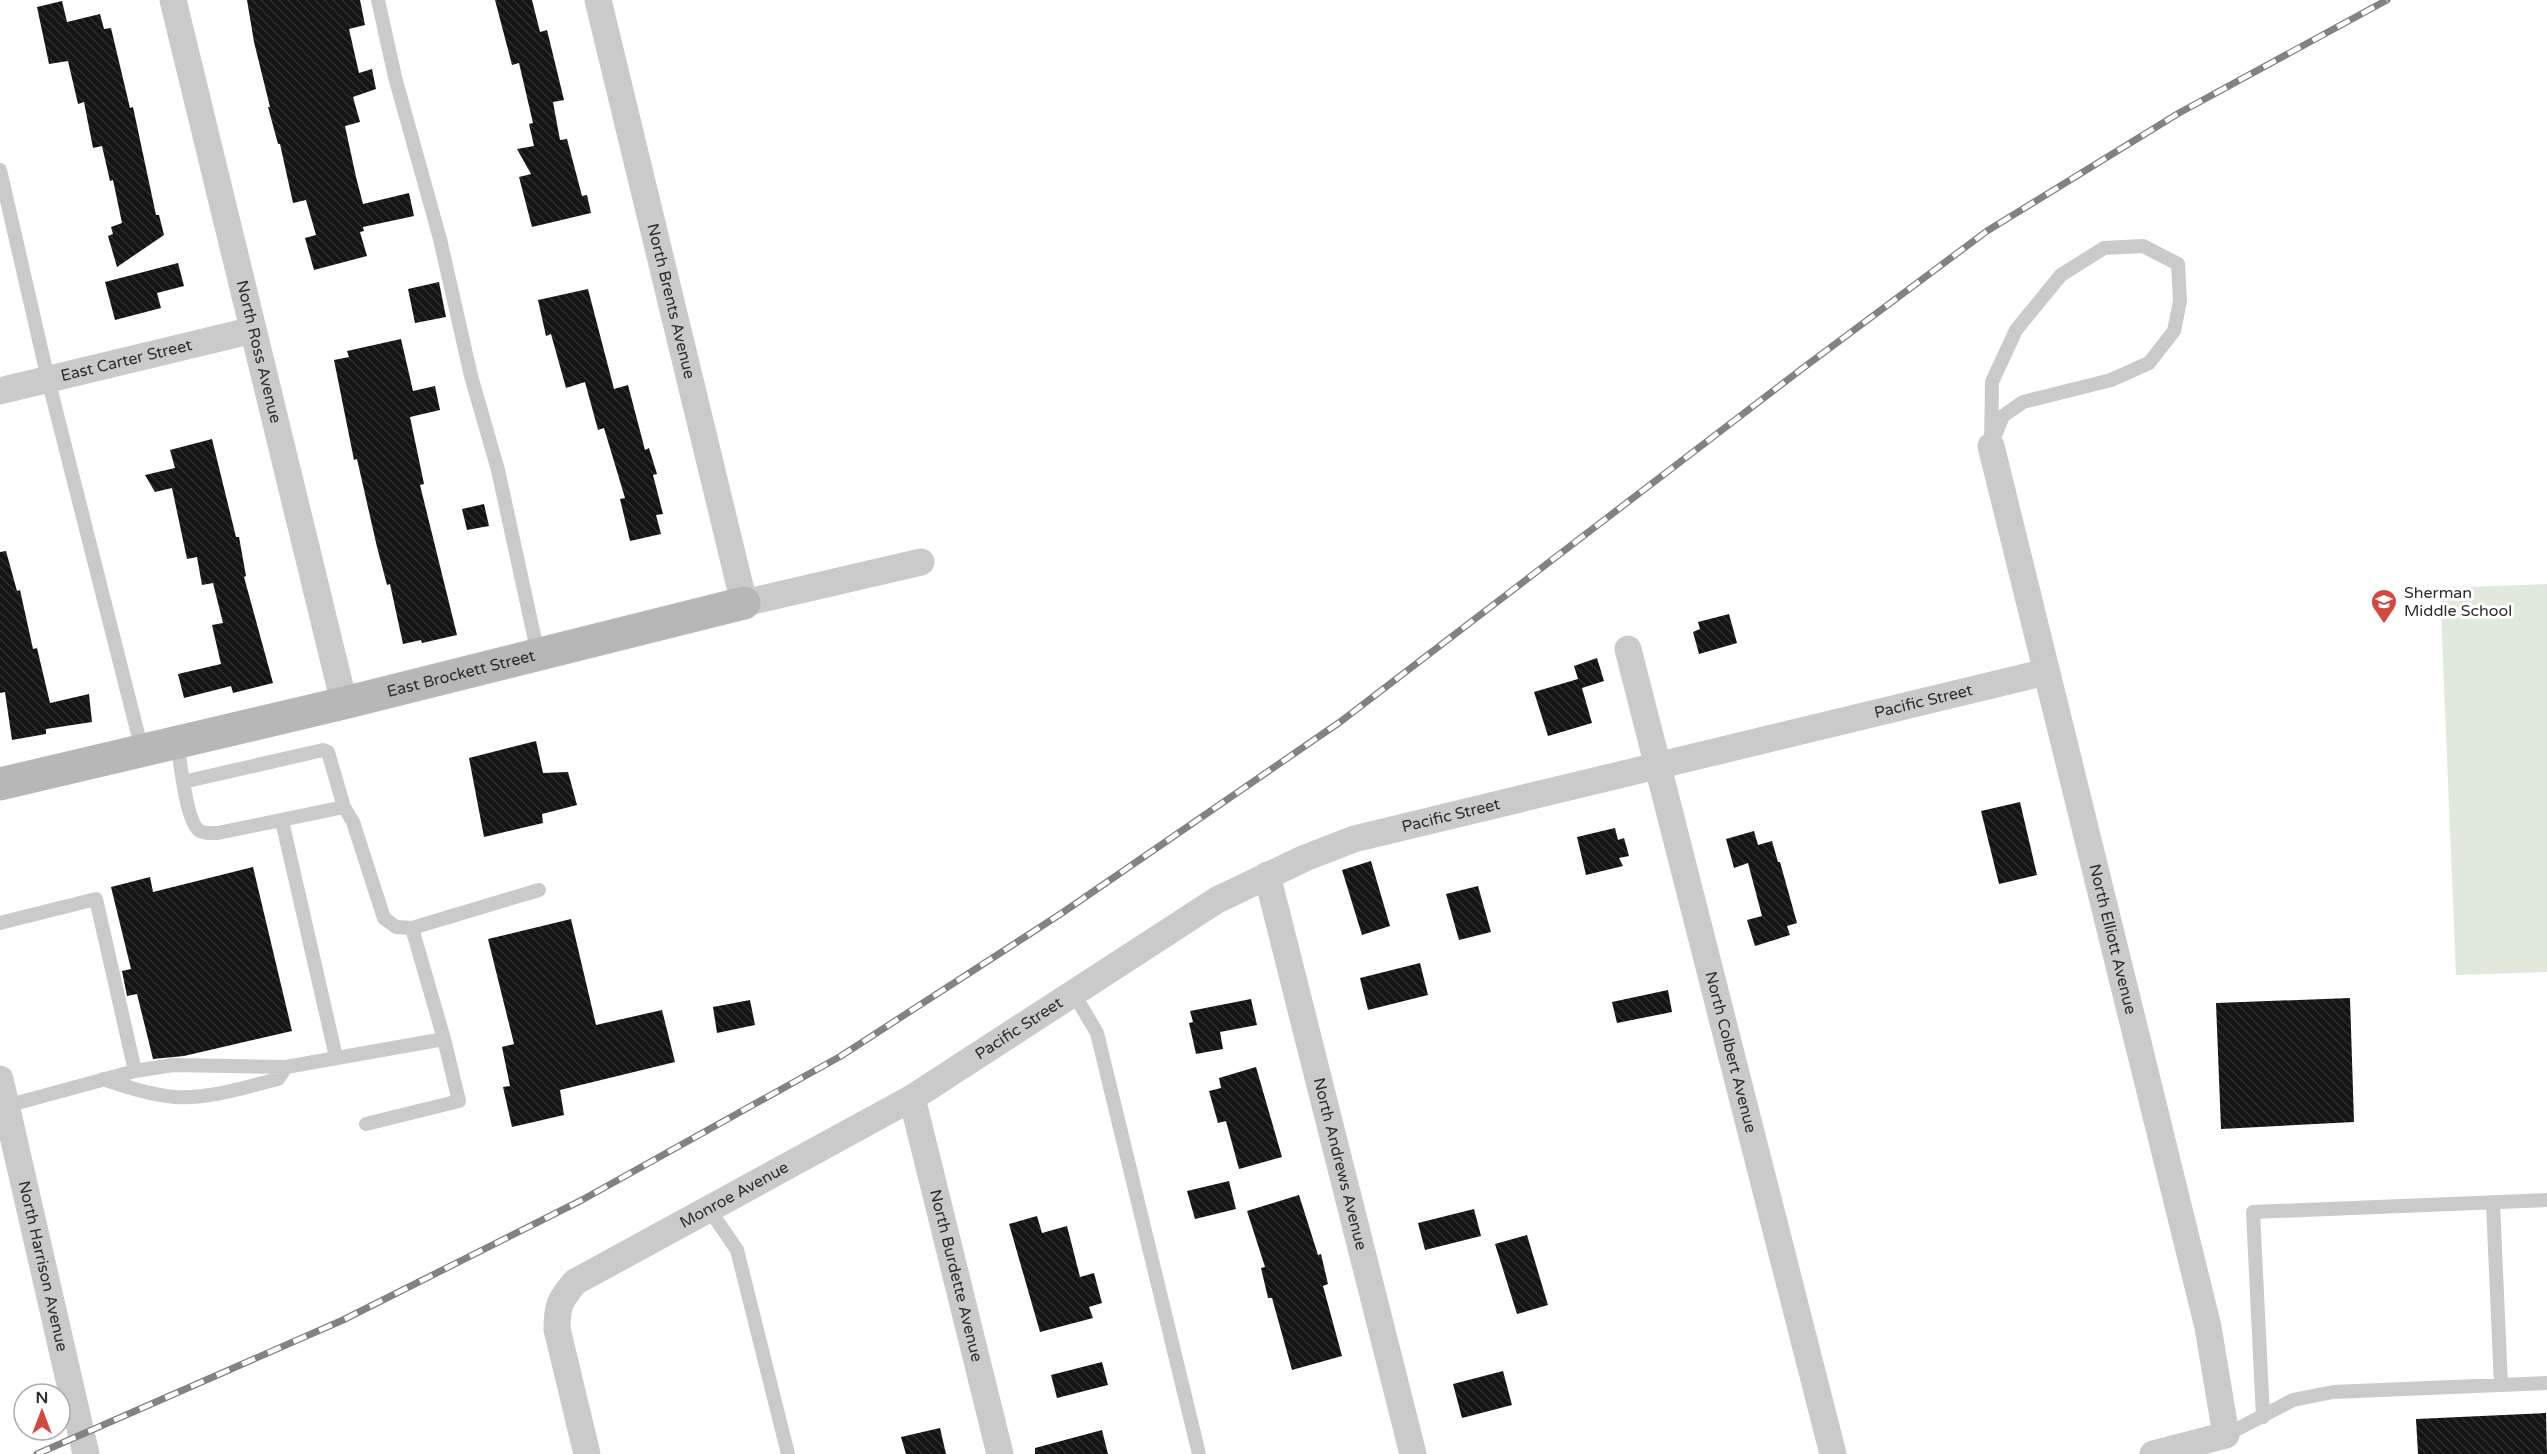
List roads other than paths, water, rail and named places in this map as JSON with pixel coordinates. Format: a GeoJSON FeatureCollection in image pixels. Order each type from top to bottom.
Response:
{"type":"FeatureCollection","features":[{"type":"Feature","properties":{"kind":"street","name":"North Ross Avenue"},"geometry":{"type":"LineString","coordinates":[[173,0],[344,703]]}},
{"type":"Feature","properties":{"kind":"street","name":"North Brents Avenue"},"geometry":{"type":"LineString","coordinates":[[598,0],[744,603]]}},
{"type":"Feature","properties":{"kind":"street","name":"East Carter Street"},"geometry":{"type":"LineString","coordinates":[[0,391],[253,330]]}},
{"type":"Feature","properties":{"kind":"street","name":"North Elliott Avenue"},"geometry":{"type":"LineString","coordinates":[[1991,446],[2208,1327],[2226,1435]]}},
{"type":"Feature","properties":{"kind":"street","name":"East Brockett Street"},"geometry":{"type":"LineString","coordinates":[[0,784],[344,703],[744,603],[921,562]]}},
{"type":"Feature","properties":{"kind":"street","name":"North Colbert Avenue"},"geometry":{"type":"LineString","coordinates":[[1628,649],[1833,1454]]}},
{"type":"Feature","properties":{"kind":"street","name":"Pacific Street"},"geometry":{"type":"LineString","coordinates":[[912,1098],[1217,900],[1268,875],[1354,839],[2046,672]]}},
{"type":"Feature","properties":{"kind":"street","name":"North Andrews Avenue"},"geometry":{"type":"LineString","coordinates":[[1268,875],[1413,1454]]}},
{"type":"Feature","properties":{"kind":"street","name":"North Harrison Avenue"},"geometry":{"type":"LineString","coordinates":[[0,1079],[6,1106],[12,1180],[86,1454]]}},
{"type":"Feature","properties":{"kind":"street","name":"Monroe Avenue"},"geometry":{"type":"LineString","coordinates":[[587,1454],[557,1329],[557,1312],[561,1299],[575,1282],[912,1098]]}},
{"type":"Feature","properties":{"kind":"street","name":"North Burdette Avenue"},"geometry":{"type":"LineString","coordinates":[[912,1098],[1000,1454]]}},
{"type":"Feature","properties":{"kind":"street"},"geometry":{"type":"LineString","coordinates":[[2153,1454],[2226,1435]]}},
{"type":"Feature","properties":{"kind":"lane"},"geometry":{"type":"LineString","coordinates":[[378,0],[395,77],[440,239],[471,376],[498,470],[538,654]]}},
{"type":"Feature","properties":{"kind":"lane"},"geometry":{"type":"LineString","coordinates":[[0,170],[48,379],[142,750]]}},
{"type":"Feature","properties":{"kind":"lane"},"geometry":{"type":"LineString","coordinates":[[2143,246],[2178,264],[2180,302],[2174,331],[2149,363],[2111,380],[2023,402],[2003,416],[1991,446],[1992,382],[2016,330],[2061,275],[2104,248],[2143,246]]}},
{"type":"Feature","properties":{"kind":"lane"},"geometry":{"type":"LineString","coordinates":[[177,742],[183,782],[195,827],[201,832],[218,833],[344,807]]}},
{"type":"Feature","properties":{"kind":"lane"},"geometry":{"type":"LineString","coordinates":[[183,782],[323,750],[328,752],[344,807],[353,822],[384,918],[396,927],[412,928],[539,890]]}},
{"type":"Feature","properties":{"kind":"lane"},"geometry":{"type":"LineString","coordinates":[[282,820],[336,1057]]}},
{"type":"Feature","properties":{"kind":"lane"},"geometry":{"type":"LineString","coordinates":[[0,922],[96,899],[135,1071]]}},
{"type":"Feature","properties":{"kind":"lane"},"geometry":{"type":"LineString","coordinates":[[366,1124],[459,1101],[412,928]]}},
{"type":"Feature","properties":{"kind":"lane"},"geometry":{"type":"LineString","coordinates":[[1074,994],[1097,1033],[1200,1454]]}},
{"type":"Feature","properties":{"kind":"lane"},"geometry":{"type":"LineString","coordinates":[[6,1106],[135,1071],[173,1065],[286,1067],[444,1039]]}},
{"type":"Feature","properties":{"kind":"lane"},"geometry":{"type":"LineString","coordinates":[[103,1080],[147,1093],[178,1097],[225,1093],[278,1079],[286,1067]]}},
{"type":"Feature","properties":{"kind":"lane"},"geometry":{"type":"LineString","coordinates":[[2263,1417],[2253,1212],[2547,1200]]}},
{"type":"Feature","properties":{"kind":"lane"},"geometry":{"type":"LineString","coordinates":[[2493,1203],[2501,1385]]}},
{"type":"Feature","properties":{"kind":"lane"},"geometry":{"type":"LineString","coordinates":[[709,1209],[737,1250],[788,1454]]}},
{"type":"Feature","properties":{"kind":"lane"},"geometry":{"type":"LineString","coordinates":[[2226,1435],[2293,1400],[2333,1392],[2547,1383]]}},
{"type":"Feature","properties":{"kind":"railway"},"geometry":{"type":"LineString","coordinates":[[37,1454],[343,1320],[582,1200],[841,1056],[1062,913],[1340,722],[1803,368],[1987,231],[2179,113],[2387,0]]}},
{"type":"Feature","properties":{"kind":"place","name":"Sherman Middle School"},"geometry":{"type":"Point","coordinates":[2384,625]}}]}
